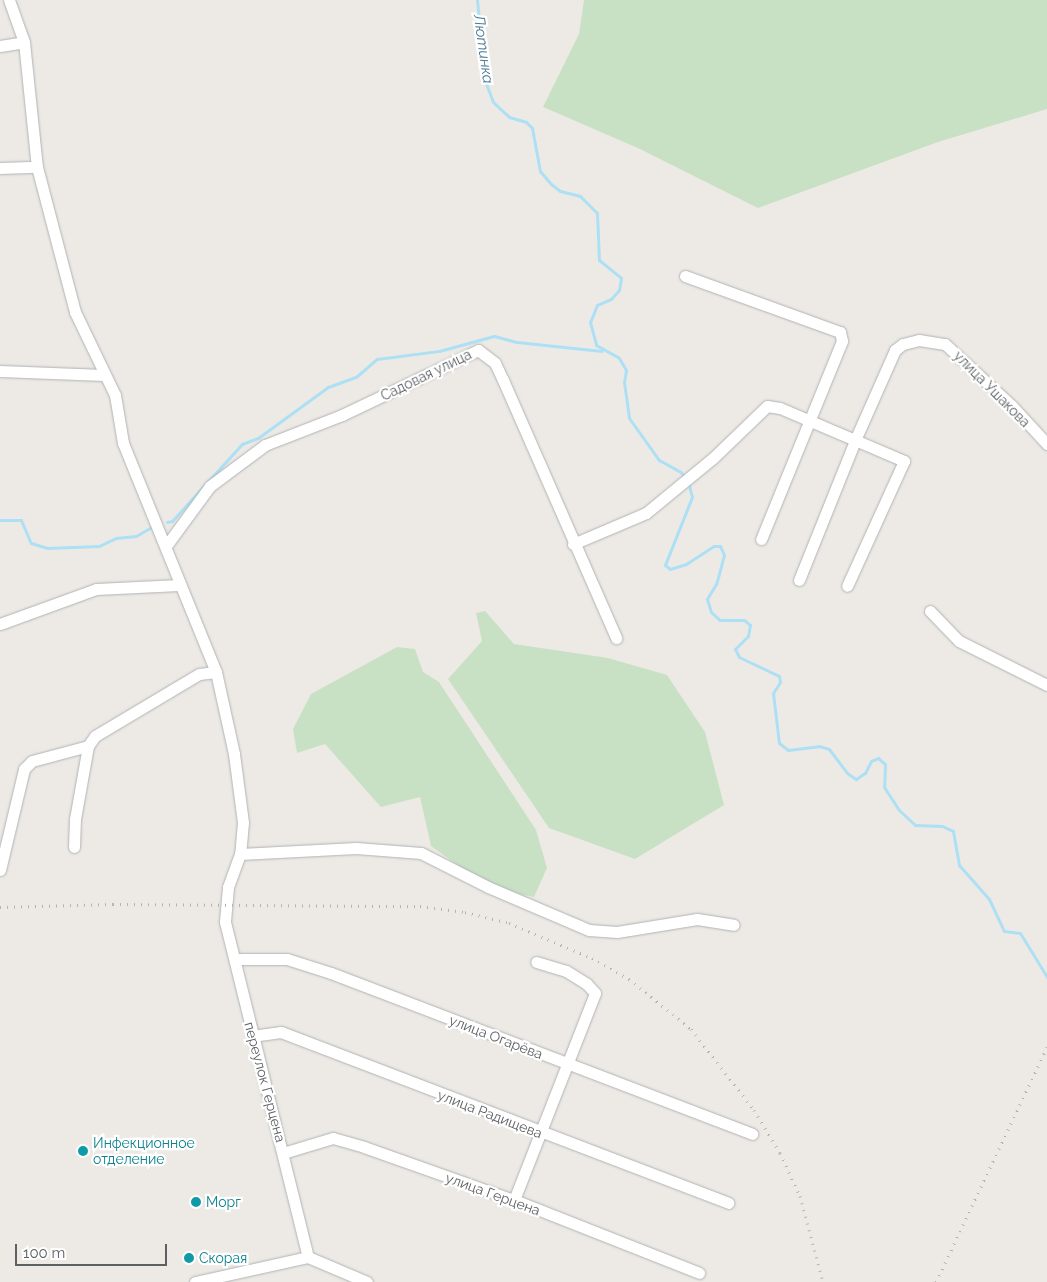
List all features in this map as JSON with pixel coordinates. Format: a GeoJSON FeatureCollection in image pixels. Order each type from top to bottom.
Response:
{"type":"FeatureCollection","features":[{"type":"Feature","properties":{"kind":"street"},"geometry":{"type":"LineString","coordinates":[[9,0],[24,42],[37,167],[75,312],[115,395],[123,443],[166,546],[179,585],[216,672],[234,754],[242,822],[240,854],[356,848],[421,854],[488,887],[589,930],[617,932],[697,919],[734,925]]}},
{"type":"Feature","properties":{"kind":"street"},"geometry":{"type":"LineString","coordinates":[[0,46],[24,42]]}},
{"type":"Feature","properties":{"kind":"street"},"geometry":{"type":"LineString","coordinates":[[0,168],[37,167]]}},
{"type":"Feature","properties":{"kind":"street"},"geometry":{"type":"LineString","coordinates":[[685,276],[840,332],[842,341],[761,539]]}},
{"type":"Feature","properties":{"kind":"street","name":"улица Ушакова"},"geometry":{"type":"LineString","coordinates":[[856,438],[895,350],[903,344],[919,340],[945,344],[952,348],[1047,444]]}},
{"type":"Feature","properties":{"kind":"street","name":"Садовая улица"},"geometry":{"type":"LineString","coordinates":[[166,546],[210,486],[265,445],[342,415],[478,350],[495,363],[573,544],[616,638]]}},
{"type":"Feature","properties":{"kind":"street"},"geometry":{"type":"LineString","coordinates":[[0,372],[104,374]]}},
{"type":"Feature","properties":{"kind":"street"},"geometry":{"type":"LineString","coordinates":[[573,544],[646,513],[692,476],[767,406],[811,420],[856,438],[904,461],[847,586]]}},
{"type":"Feature","properties":{"kind":"street"},"geometry":{"type":"LineString","coordinates":[[799,580],[856,438]]}},
{"type":"Feature","properties":{"kind":"street"},"geometry":{"type":"LineString","coordinates":[[0,624],[96,589],[179,585]]}},
{"type":"Feature","properties":{"kind":"street"},"geometry":{"type":"LineString","coordinates":[[930,611],[959,641],[1047,684]]}},
{"type":"Feature","properties":{"kind":"street"},"geometry":{"type":"LineString","coordinates":[[74,847],[75,819],[88,746],[95,736],[199,674],[216,672]]}},
{"type":"Feature","properties":{"kind":"street"},"geometry":{"type":"LineString","coordinates":[[0,870],[24,769],[32,761],[88,746]]}},
{"type":"Feature","properties":{"kind":"street","name":"переулок Герцена"},"geometry":{"type":"LineString","coordinates":[[240,854],[224,907],[225,922],[236,959],[252,1036],[308,1257]]}},
{"type":"Feature","properties":{"kind":"street","name":"улица Огарёва"},"geometry":{"type":"LineString","coordinates":[[236,959],[287,959],[331,973],[752,1134]]}},
{"type":"Feature","properties":{"kind":"street"},"geometry":{"type":"LineString","coordinates":[[514,1200],[595,993],[586,984],[566,971],[536,962]]}},
{"type":"Feature","properties":{"kind":"street","name":"улица Радищева"},"geometry":{"type":"LineString","coordinates":[[252,1036],[281,1032],[539,1134],[728,1203]]}},
{"type":"Feature","properties":{"kind":"street","name":"улица Герцена"},"geometry":{"type":"LineString","coordinates":[[283,1153],[333,1138],[514,1200],[699,1273]]}},
{"type":"Feature","properties":{"kind":"street"},"geometry":{"type":"LineString","coordinates":[[196,1282],[308,1257],[367,1282]]}},
{"type":"Feature","properties":{"kind":"green space"},"geometry":{"type":"Polygon","coordinates":[[[584,0],[1047,0],[1047,109],[938,142],[758,208],[640,149],[543,107],[579,34],[584,0]]]}},
{"type":"Feature","properties":{"kind":"green space"},"geometry":{"type":"Polygon","coordinates":[[[485,611],[514,644],[608,658],[667,675],[705,732],[724,805],[635,859],[549,828],[448,679],[482,641],[476,613],[485,611]]]}},
{"type":"Feature","properties":{"kind":"green space"},"geometry":{"type":"Polygon","coordinates":[[[397,647],[415,649],[423,672],[439,682],[536,830],[547,868],[534,897],[514,893],[469,873],[431,846],[420,797],[381,807],[325,744],[297,753],[293,729],[311,694],[397,647]]]}},
{"type":"Feature","properties":{"kind":"waterway","name":"Лютинка"},"geometry":{"type":"LineString","coordinates":[[477,0],[485,81],[493,102],[509,117],[526,122],[532,128],[540,171],[551,184],[560,191],[580,196],[597,213],[599,260],[621,278],[619,290],[611,299],[597,305],[590,322],[596,345],[619,358],[626,370],[624,382],[629,418],[659,460],[681,472],[689,485],[692,497],[665,565],[670,569],[686,564],[714,546],[720,546],[724,555],[716,584],[707,599],[711,612],[720,620],[744,620],[750,625],[748,636],[735,649],[739,657],[779,676],[780,682],[773,693],[779,743],[788,750],[819,746],[829,749],[847,773],[856,779],[865,773],[871,761],[878,758],[885,764],[884,787],[899,810],[915,825],[942,826],[953,831],[959,865],[989,899],[1004,931],[1020,933],[1047,977]]}},
{"type":"Feature","properties":{"kind":"waterway"},"geometry":{"type":"LineString","coordinates":[[167,522],[172,521],[242,444],[258,438],[328,387],[356,377],[377,359],[439,351],[494,336],[517,342],[602,351]]}},
{"type":"Feature","properties":{"kind":"waterway"},"geometry":{"type":"LineString","coordinates":[[0,520],[21,520],[31,543],[47,548],[99,546],[116,538],[136,536],[153,526]]}},
{"type":"Feature","properties":{"kind":"railway"},"geometry":{"type":"LineString","coordinates":[[0,907],[113,904],[420,906],[465,912],[509,923],[592,958],[629,979],[691,1029],[754,1110],[780,1153],[800,1196],[823,1282]]}},
{"type":"Feature","properties":{"kind":"railway"},"geometry":{"type":"LineString","coordinates":[[936,1282],[1047,1047]]}},
{"type":"Feature","properties":{"kind":"place","name":"Инфекционное отделение"},"geometry":{"type":"Point","coordinates":[83,1151]}},
{"type":"Feature","properties":{"kind":"place","name":"Морг"},"geometry":{"type":"Point","coordinates":[196,1202]}},
{"type":"Feature","properties":{"kind":"place","name":"Скорая"},"geometry":{"type":"Point","coordinates":[189,1258]}}]}
